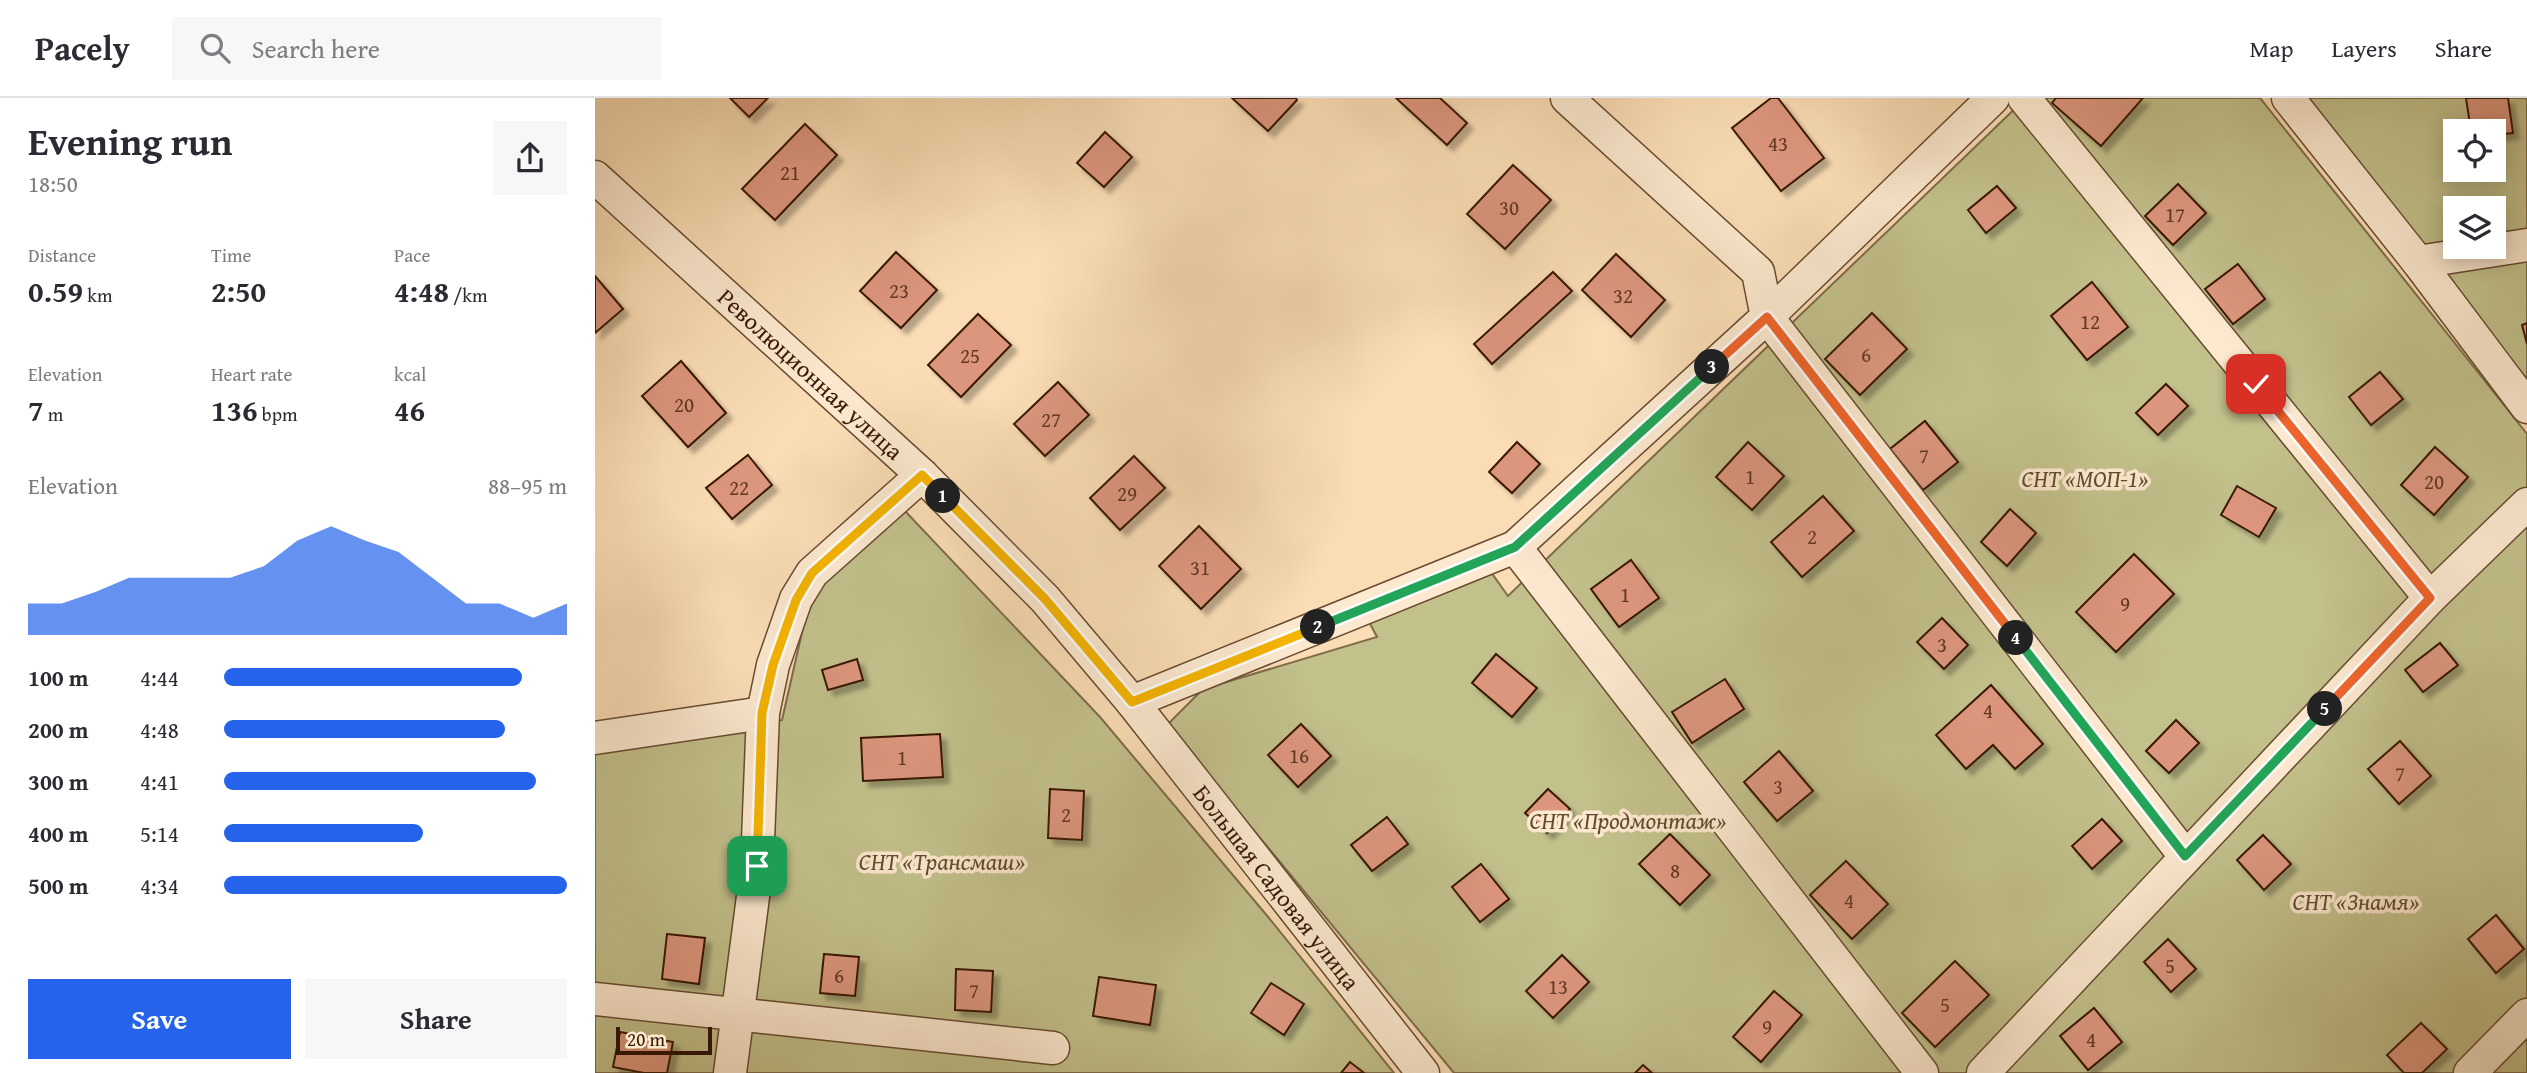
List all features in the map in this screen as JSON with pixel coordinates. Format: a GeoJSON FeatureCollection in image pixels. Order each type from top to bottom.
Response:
{"type":"FeatureCollection","features":[{"type":"Feature","properties":{"kind":"street"},"geometry":{"type":"LineString","coordinates":[[1567,98],[1758,271],[1767,317],[2185,856]]}},
{"type":"Feature","properties":{"kind":"street"},"geometry":{"type":"LineString","coordinates":[[1132,702],[1515,547],[1767,317],[1993,98]]}},
{"type":"Feature","properties":{"kind":"street"},"geometry":{"type":"LineString","coordinates":[[2024,98],[2430,598]]}},
{"type":"Feature","properties":{"kind":"street"},"geometry":{"type":"LineString","coordinates":[[2288,98],[2418,262],[2527,407]]}},
{"type":"Feature","properties":{"kind":"street","name":"Революционная улица"},"geometry":{"type":"LineString","coordinates":[[595,177],[922,475],[1045,599],[1132,702]]}},
{"type":"Feature","properties":{"kind":"street"},"geometry":{"type":"LineString","coordinates":[[2418,262],[2527,245]]}},
{"type":"Feature","properties":{"kind":"street"},"geometry":{"type":"LineString","coordinates":[[730,1073],[757,866],[762,713],[773,665],[796,600],[812,573],[922,475]]}},
{"type":"Feature","properties":{"kind":"street"},"geometry":{"type":"LineString","coordinates":[[1983,1073],[2430,598],[2527,504]]}},
{"type":"Feature","properties":{"kind":"street"},"geometry":{"type":"LineString","coordinates":[[1515,547],[1922,1073]]}},
{"type":"Feature","properties":{"kind":"street","name":"Большая Садовая улица"},"geometry":{"type":"LineString","coordinates":[[1132,702],[1423,1073]]}},
{"type":"Feature","properties":{"kind":"street"},"geometry":{"type":"LineString","coordinates":[[595,738],[762,713]]}},
{"type":"Feature","properties":{"kind":"street"},"geometry":{"type":"LineString","coordinates":[[595,999],[1053,1048]]}},
{"type":"Feature","properties":{"kind":"street"},"geometry":{"type":"LineString","coordinates":[[2470,1073],[2527,1015]]}},
{"type":"Feature","properties":{"kind":"green space"},"geometry":{"type":"Polygon","coordinates":[[[2026,98],[2260,98],[2527,434],[2527,1073],[1454,1073],[1167,725],[1203,689],[1377,637],[1366,616],[1488,568],[1508,596],[2026,98]]]}},
{"type":"Feature","properties":{"kind":"green space"},"geometry":{"type":"Polygon","coordinates":[[[2305,98],[2527,98],[2527,379],[2305,98]]]}},
{"type":"Feature","properties":{"kind":"green space","name":"СНТ «Трансмаш»"},"geometry":{"type":"Polygon","coordinates":[[[905,511],[1100,717],[1269,918],[1394,1073],[595,1073],[595,750],[782,720],[811,593],[905,511]]]}},
{"type":"Feature","properties":{"kind":"building"},"geometry":{"type":"Polygon","coordinates":[[[730,98],[768,98],[749,117],[730,98]]]}},
{"type":"Feature","properties":{"kind":"building"},"geometry":{"type":"Polygon","coordinates":[[[1232,98],[1296,98],[1297,100],[1268,131],[1232,98]]]}},
{"type":"Feature","properties":{"kind":"building"},"geometry":{"type":"Polygon","coordinates":[[[1396,98],[1440,98],[1467,123],[1447,145],[1396,98]]]}},
{"type":"Feature","properties":{"kind":"building"},"geometry":{"type":"Polygon","coordinates":[[[1771,98],[1778,98],[1824,158],[1781,191],[1732,128],[1771,98]]]}},
{"type":"Feature","properties":{"kind":"building"},"geometry":{"type":"Polygon","coordinates":[[[2056,98],[2143,98],[2101,146],[2052,103],[2056,98]]]}},
{"type":"Feature","properties":{"kind":"building"},"geometry":{"type":"Polygon","coordinates":[[[2466,98],[2508,98],[2513,133],[2506,134],[2506,119],[2469,119],[2466,98]]]}},
{"type":"Feature","properties":{"kind":"building"},"geometry":{"type":"Polygon","coordinates":[[[805,124],[837,155],[775,220],[742,189],[805,124]]]}},
{"type":"Feature","properties":{"kind":"building"},"geometry":{"type":"Polygon","coordinates":[[[1105,132],[1132,157],[1104,187],[1077,163],[1105,132]]]}},
{"type":"Feature","properties":{"kind":"building"},"geometry":{"type":"Polygon","coordinates":[[[1513,165],[1551,200],[1505,249],[1467,214],[1513,165]]]}},
{"type":"Feature","properties":{"kind":"building"},"geometry":{"type":"Polygon","coordinates":[[[2178,184],[2206,213],[2173,245],[2145,216],[2178,184]]]}},
{"type":"Feature","properties":{"kind":"building"},"geometry":{"type":"Polygon","coordinates":[[[1997,186],[2016,208],[1986,233],[1968,210],[1997,186]]]}},
{"type":"Feature","properties":{"kind":"building"},"geometry":{"type":"Polygon","coordinates":[[[896,252],[937,290],[901,328],[860,291],[896,252]]]}},
{"type":"Feature","properties":{"kind":"building"},"geometry":{"type":"Polygon","coordinates":[[[1616,254],[1665,300],[1631,337],[1582,290],[1616,254]]]}},
{"type":"Feature","properties":{"kind":"building"},"geometry":{"type":"Polygon","coordinates":[[[2238,264],[2265,299],[2233,324],[2205,289],[2238,264]]]}},
{"type":"Feature","properties":{"kind":"building"},"geometry":{"type":"Polygon","coordinates":[[[1553,272],[1572,291],[1492,364],[1474,344],[1553,272]]]}},
{"type":"Feature","properties":{"kind":"building"},"geometry":{"type":"Polygon","coordinates":[[[595,276],[623,309],[595,333],[595,276]]]}},
{"type":"Feature","properties":{"kind":"building"},"geometry":{"type":"Polygon","coordinates":[[[2092,282],[2128,327],[2087,360],[2051,316],[2092,282]]]}},
{"type":"Feature","properties":{"kind":"building"},"geometry":{"type":"Polygon","coordinates":[[[1872,313],[1907,349],[1860,395],[1825,359],[1872,313]]]}},
{"type":"Feature","properties":{"kind":"building"},"geometry":{"type":"Polygon","coordinates":[[[978,314],[1011,345],[961,397],[928,365],[978,314]]]}},
{"type":"Feature","properties":{"kind":"building"},"geometry":{"type":"Polygon","coordinates":[[[2527,323],[2527,344],[2522,325],[2527,323]]]}},
{"type":"Feature","properties":{"kind":"building"},"geometry":{"type":"Polygon","coordinates":[[[681,361],[726,413],[688,447],[642,396],[681,361]]]}},
{"type":"Feature","properties":{"kind":"building"},"geometry":{"type":"Polygon","coordinates":[[[2380,372],[2403,399],[2371,425],[2349,397],[2380,372]]]}},
{"type":"Feature","properties":{"kind":"building"},"geometry":{"type":"Polygon","coordinates":[[[1058,382],[1089,415],[1045,456],[1014,424],[1058,382]]]}},
{"type":"Feature","properties":{"kind":"building"},"geometry":{"type":"Polygon","coordinates":[[[2166,384],[2188,406],[2158,435],[2136,413],[2166,384]]]}},
{"type":"Feature","properties":{"kind":"building"},"geometry":{"type":"Polygon","coordinates":[[[1925,421],[1958,462],[1923,490],[1890,449],[1925,421]]]}},
{"type":"Feature","properties":{"kind":"building"},"geometry":{"type":"Polygon","coordinates":[[[1517,442],[1540,464],[1512,493],[1489,472],[1517,442]]]}},
{"type":"Feature","properties":{"kind":"building"},"geometry":{"type":"Polygon","coordinates":[[[1748,442],[1784,476],[1752,510],[1716,477],[1748,442]]]}},
{"type":"Feature","properties":{"kind":"building"},"geometry":{"type":"Polygon","coordinates":[[[2435,447],[2468,477],[2434,515],[2401,485],[2435,447]]]}},
{"type":"Feature","properties":{"kind":"building"},"geometry":{"type":"Polygon","coordinates":[[[748,455],[772,485],[732,519],[706,488],[748,455]]]}},
{"type":"Feature","properties":{"kind":"building"},"geometry":{"type":"Polygon","coordinates":[[[1134,456],[1165,488],[1120,530],[1090,498],[1134,456]]]}},
{"type":"Feature","properties":{"kind":"building"},"geometry":{"type":"Polygon","coordinates":[[[2237,486],[2276,508],[2259,537],[2221,515],[2237,486]]]}},
{"type":"Feature","properties":{"kind":"building"},"geometry":{"type":"Polygon","coordinates":[[[1823,496],[1854,531],[1802,577],[1771,542],[1823,496]]]}},
{"type":"Feature","properties":{"kind":"building"},"geometry":{"type":"Polygon","coordinates":[[[2010,509],[2036,533],[2007,566],[1981,542],[2010,509]]]}},
{"type":"Feature","properties":{"kind":"building"},"geometry":{"type":"Polygon","coordinates":[[[1199,526],[1241,569],[1201,609],[1159,566],[1199,526]]]}},
{"type":"Feature","properties":{"kind":"building"},"geometry":{"type":"Polygon","coordinates":[[[2134,554],[2174,594],[2116,652],[2076,612],[2134,554]]]}},
{"type":"Feature","properties":{"kind":"building"},"geometry":{"type":"Polygon","coordinates":[[[1631,560],[1659,598],[1619,627],[1591,589],[1631,560]]]}},
{"type":"Feature","properties":{"kind":"building"},"geometry":{"type":"Polygon","coordinates":[[[1942,618],[1968,645],[1944,669],[1917,642],[1942,618]]]}},
{"type":"Feature","properties":{"kind":"building"},"geometry":{"type":"Polygon","coordinates":[[[2440,643],[2458,665],[2423,692],[2405,670],[2440,643]]]}},
{"type":"Feature","properties":{"kind":"building"},"geometry":{"type":"Polygon","coordinates":[[[1496,654],[1537,688],[1512,717],[1472,683],[1496,654]]]}},
{"type":"Feature","properties":{"kind":"building"},"geometry":{"type":"Polygon","coordinates":[[[857,659],[863,680],[828,690],[822,670],[857,659]]]}},
{"type":"Feature","properties":{"kind":"building"},"geometry":{"type":"Polygon","coordinates":[[[1725,679],[1744,709],[1692,743],[1672,712],[1725,679]]]}},
{"type":"Feature","properties":{"kind":"building"},"geometry":{"type":"Polygon","coordinates":[[[1991,685],[2043,744],[2015,769],[1993,745],[1966,769],[1936,735],[1991,685]]]}},
{"type":"Feature","properties":{"kind":"building"},"geometry":{"type":"Polygon","coordinates":[[[2176,720],[2199,743],[2169,773],[2146,751],[2176,720]]]}},
{"type":"Feature","properties":{"kind":"building"},"geometry":{"type":"Polygon","coordinates":[[[1301,724],[1331,756],[1298,787],[1268,755],[1301,724]]]}},
{"type":"Feature","properties":{"kind":"building"},"geometry":{"type":"Polygon","coordinates":[[[940,734],[943,777],[863,781],[861,738],[940,734]]]}},
{"type":"Feature","properties":{"kind":"building"},"geometry":{"type":"Polygon","coordinates":[[[2400,741],[2431,776],[2399,804],[2368,769],[2400,741]]]}},
{"type":"Feature","properties":{"kind":"building"},"geometry":{"type":"Polygon","coordinates":[[[1779,751],[1813,791],[1777,821],[1744,782],[1779,751]]]}},
{"type":"Feature","properties":{"kind":"building"},"geometry":{"type":"Polygon","coordinates":[[[1050,789],[1084,791],[1082,840],[1048,838],[1050,789]]]}},
{"type":"Feature","properties":{"kind":"building"},"geometry":{"type":"Polygon","coordinates":[[[1548,789],[1570,809],[1547,833],[1525,813],[1548,789]]]}},
{"type":"Feature","properties":{"kind":"building"},"geometry":{"type":"Polygon","coordinates":[[[1387,817],[1408,844],[1372,871],[1351,845],[1387,817]]]}},
{"type":"Feature","properties":{"kind":"building"},"geometry":{"type":"Polygon","coordinates":[[[2102,819],[2122,841],[2092,869],[2072,846],[2102,819]]]}},
{"type":"Feature","properties":{"kind":"building"},"geometry":{"type":"Polygon","coordinates":[[[1670,834],[1710,875],[1680,905],[1639,864],[1670,834]]]}},
{"type":"Feature","properties":{"kind":"building"},"geometry":{"type":"Polygon","coordinates":[[[2263,835],[2291,864],[2264,890],[2237,860],[2263,835]]]}},
{"type":"Feature","properties":{"kind":"building"},"geometry":{"type":"Polygon","coordinates":[[[1846,861],[1888,904],[1852,939],[1810,895],[1846,861]]]}},
{"type":"Feature","properties":{"kind":"building"},"geometry":{"type":"Polygon","coordinates":[[[1481,864],[1509,899],[1480,922],[1452,887],[1481,864]]]}},
{"type":"Feature","properties":{"kind":"building"},"geometry":{"type":"Polygon","coordinates":[[[2496,915],[2524,949],[2496,973],[2468,939],[2496,915]]]}},
{"type":"Feature","properties":{"kind":"building"},"geometry":{"type":"Polygon","coordinates":[[[667,934],[705,938],[699,984],[662,979],[667,934]]]}},
{"type":"Feature","properties":{"kind":"building"},"geometry":{"type":"Polygon","coordinates":[[[2168,939],[2196,969],[2171,992],[2144,962],[2168,939]]]}},
{"type":"Feature","properties":{"kind":"building"},"geometry":{"type":"Polygon","coordinates":[[[824,954],[859,957],[855,996],[820,993],[824,954]]]}},
{"type":"Feature","properties":{"kind":"building"},"geometry":{"type":"Polygon","coordinates":[[[1562,955],[1589,982],[1553,1018],[1526,991],[1562,955]]]}},
{"type":"Feature","properties":{"kind":"building"},"geometry":{"type":"Polygon","coordinates":[[[1955,961],[1989,995],[1935,1047],[1902,1013],[1955,961]]]}},
{"type":"Feature","properties":{"kind":"building"},"geometry":{"type":"Polygon","coordinates":[[[956,969],[993,971],[991,1012],[955,1010],[956,969]]]}},
{"type":"Feature","properties":{"kind":"building"},"geometry":{"type":"Polygon","coordinates":[[[1099,977],[1156,985],[1150,1025],[1093,1016],[1099,977]]]}},
{"type":"Feature","properties":{"kind":"building"},"geometry":{"type":"Polygon","coordinates":[[[1271,983],[1304,1004],[1284,1035],[1251,1013],[1271,983]]]}},
{"type":"Feature","properties":{"kind":"building"},"geometry":{"type":"Polygon","coordinates":[[[1774,991],[1802,1015],[1761,1062],[1733,1037],[1774,991]]]}},
{"type":"Feature","properties":{"kind":"building"},"geometry":{"type":"Polygon","coordinates":[[[2094,1008],[2122,1042],[2088,1070],[2060,1036],[2094,1008]]]}},
{"type":"Feature","properties":{"kind":"building"},"geometry":{"type":"Polygon","coordinates":[[[2421,1023],[2447,1049],[2422,1073],[2404,1073],[2387,1055],[2421,1023]]]}},
{"type":"Feature","properties":{"kind":"building"},"geometry":{"type":"Polygon","coordinates":[[[620,1032],[673,1042],[667,1073],[644,1073],[613,1067],[620,1032]]]}},
{"type":"Feature","properties":{"kind":"building"},"geometry":{"type":"Polygon","coordinates":[[[1350,1062],[1364,1073],[1341,1073],[1350,1062]]]}},
{"type":"Feature","properties":{"kind":"building"},"geometry":{"type":"Polygon","coordinates":[[[1643,1065],[1652,1073],[1635,1073],[1643,1065]]]}},
{"type":"Feature","properties":{"kind":"route"},"geometry":{"type":"LineString","coordinates":[[757,866],[762,713],[773,665],[796,600],[812,573],[922,475],[1045,599],[1132,702],[1515,547],[1767,317],[2185,856],[2430,598],[2256,384]]}},
{"type":"Feature","properties":{"kind":"park label","name":"СНТ «МОП-1»"},"geometry":{"type":"Point","coordinates":[2085,478]}},
{"type":"Feature","properties":{"kind":"park label","name":"СНТ «Продмонтаж»"},"geometry":{"type":"Point","coordinates":[1628,820]}},
{"type":"Feature","properties":{"kind":"park label","name":"СНТ «Знамя»"},"geometry":{"type":"Point","coordinates":[2356,901]}}]}
